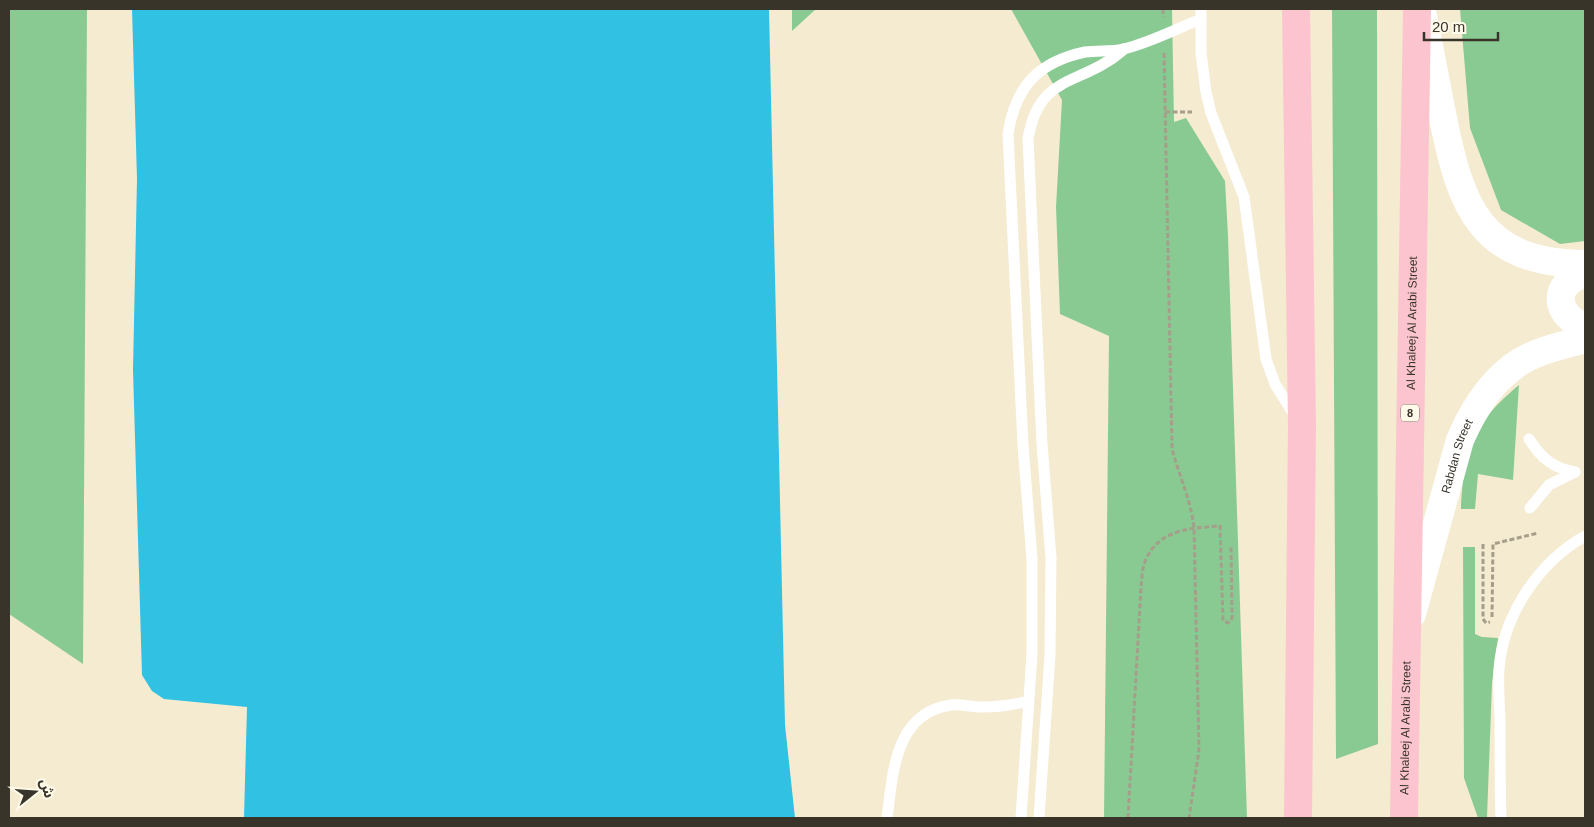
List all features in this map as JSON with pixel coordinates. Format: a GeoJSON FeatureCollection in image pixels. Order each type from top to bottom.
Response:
{"type":"FeatureCollection","features":[{"type":"Feature","properties":{"kind":"highway"},"geometry":{"type":"LineString","coordinates":[[1296,9],[1302,426],[1298,818]]}},
{"type":"Feature","properties":{"kind":"highway","name":"Al Khaleej Al Arabi Street"},"geometry":{"type":"LineString","coordinates":[[1404,818],[1405,637],[1417,9]]}},
{"type":"Feature","properties":{"kind":"main road"},"geometry":{"type":"LineString","coordinates":[[1422,9],[1453,167],[1464,196],[1477,220],[1496,239],[1517,252],[1543,261],[1585,264]]}},
{"type":"Feature","properties":{"kind":"main road"},"geometry":{"type":"LineString","coordinates":[[1585,272],[1565,286],[1561,299],[1565,314],[1572,320],[1585,326]]}},
{"type":"Feature","properties":{"kind":"main road","name":"Rabdan Street"},"geometry":{"type":"LineString","coordinates":[[1405,637],[1460,440],[1471,414],[1501,378],[1520,362],[1542,352],[1585,338]]}},
{"type":"Feature","properties":{"kind":"lane"},"geometry":{"type":"LineString","coordinates":[[1039,818],[1050,655],[1051,558],[1042,444],[1028,139],[1034,114],[1045,96],[1057,86],[1098,68],[1123,50],[1163,34],[1201,14],[1201,53],[1211,113],[1244,197],[1266,359],[1275,384],[1302,426]]}},
{"type":"Feature","properties":{"kind":"lane"},"geometry":{"type":"LineString","coordinates":[[1021,818],[1032,645],[1032,559],[1023,445],[1008,134],[1014,105],[1029,81],[1039,71],[1053,62],[1086,52],[1123,50]]}},
{"type":"Feature","properties":{"kind":"lane"},"geometry":{"type":"LineString","coordinates":[[1529,440],[1547,462],[1560,469],[1575,472],[1549,485],[1530,508]]}},
{"type":"Feature","properties":{"kind":"lane"},"geometry":{"type":"LineString","coordinates":[[1501,818],[1499,668],[1507,633],[1516,609],[1541,572],[1554,558],[1585,536]]}},
{"type":"Feature","properties":{"kind":"lane"},"geometry":{"type":"LineString","coordinates":[[887,818],[896,755],[906,734],[916,723],[935,710],[952,705],[1000,706],[1028,701]]}},
{"type":"Feature","properties":{"kind":"path"},"geometry":{"type":"LineString","coordinates":[[1163,9],[1172,449],[1180,477],[1192,506],[1194,528],[1199,750],[1189,818]]}},
{"type":"Feature","properties":{"kind":"path"},"geometry":{"type":"LineString","coordinates":[[1165,112],[1211,113]]}},
{"type":"Feature","properties":{"kind":"path"},"geometry":{"type":"LineString","coordinates":[[1128,818],[1141,587],[1146,560],[1167,534],[1194,528],[1220,526],[1223,620],[1226,624],[1230,623],[1232,618],[1231,545]]}},
{"type":"Feature","properties":{"kind":"path"},"geometry":{"type":"LineString","coordinates":[[1483,544],[1483,620],[1489,623],[1492,618],[1493,544],[1538,533]]}},
{"type":"Feature","properties":{"kind":"green space"},"geometry":{"type":"Polygon","coordinates":[[[9,9],[87,9],[83,664],[9,614],[9,9]]]}},
{"type":"Feature","properties":{"kind":"green space"},"geometry":{"type":"Polygon","coordinates":[[[792,9],[816,9],[792,31],[792,9]]]}},
{"type":"Feature","properties":{"kind":"green space"},"geometry":{"type":"Polygon","coordinates":[[[1011,9],[1172,9],[1174,122],[1186,118],[1225,181],[1247,818],[1104,818],[1109,336],[1060,314],[1056,207],[1062,100],[1011,9]]]}},
{"type":"Feature","properties":{"kind":"green space"},"geometry":{"type":"Polygon","coordinates":[[[1332,9],[1377,9],[1378,744],[1336,759],[1332,9]]]}},
{"type":"Feature","properties":{"kind":"green space"},"geometry":{"type":"Polygon","coordinates":[[[1460,9],[1585,9],[1585,241],[1560,244],[1501,210],[1470,128],[1460,9]]]}},
{"type":"Feature","properties":{"kind":"green space"},"geometry":{"type":"Polygon","coordinates":[[[1519,385],[1513,480],[1478,474],[1475,509],[1461,509],[1465,470],[1468,454],[1474,439],[1491,412],[1519,385]]]}},
{"type":"Feature","properties":{"kind":"green space"},"geometry":{"type":"Polygon","coordinates":[[[1463,547],[1475,547],[1475,634],[1482,637],[1498,638],[1492,683],[1487,818],[1478,818],[1464,778],[1463,547]]]}},
{"type":"Feature","properties":{"kind":"water"},"geometry":{"type":"Polygon","coordinates":[[[132,9],[769,9],[785,725],[795,818],[244,818],[247,707],[164,699],[152,691],[142,675],[133,370],[137,179],[132,9]]]}}]}
